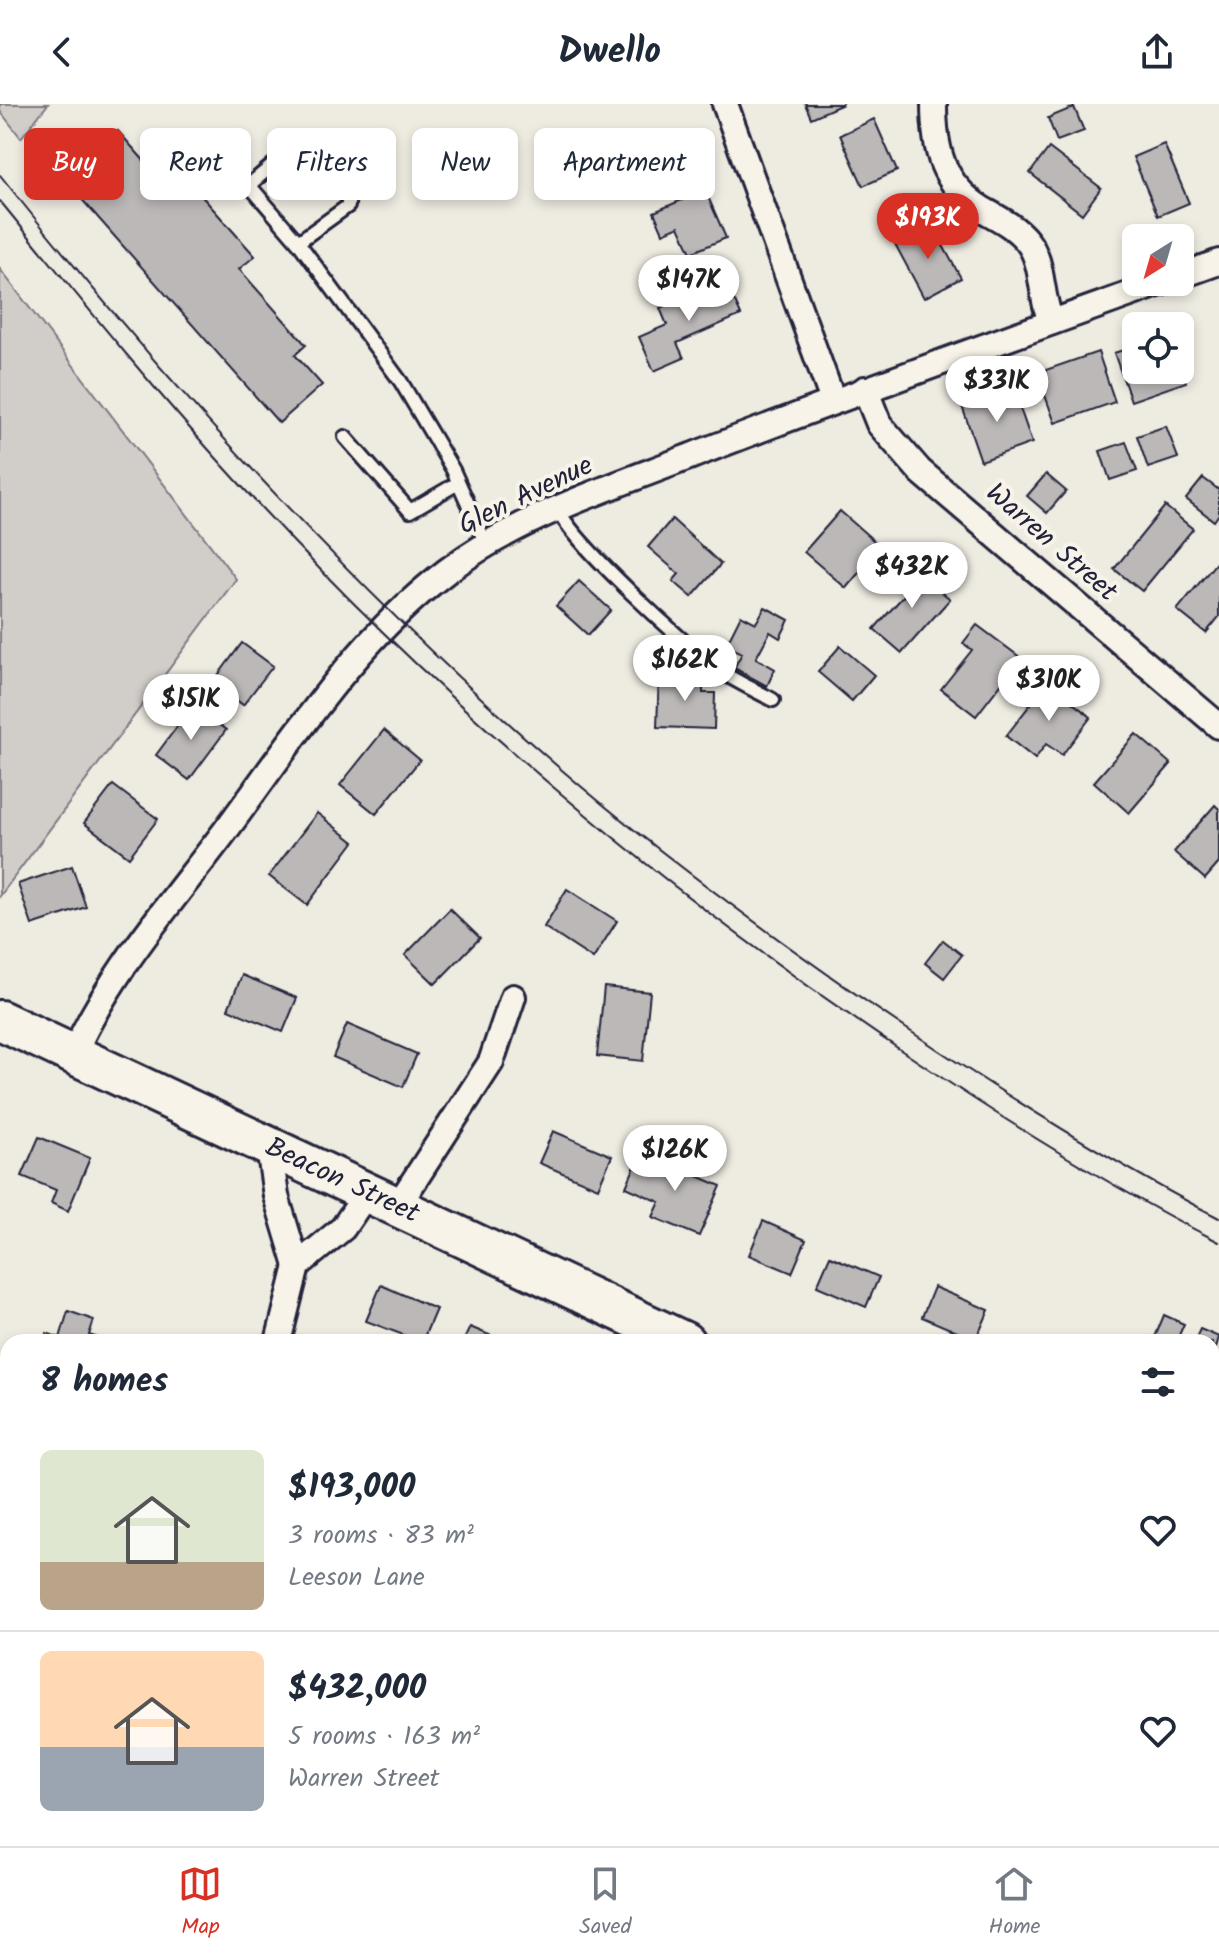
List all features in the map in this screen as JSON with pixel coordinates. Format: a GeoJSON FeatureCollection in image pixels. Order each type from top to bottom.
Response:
{"type":"FeatureCollection","features":[{"type":"Feature","properties":{"kind":"main road","name":"Beacon Street"},"geometry":{"type":"LineString","coordinates":[[0,1020],[668,1334]]}},
{"type":"Feature","properties":{"kind":"street"},"geometry":{"type":"LineString","coordinates":[[725,104],[833,401]]}},
{"type":"Feature","properties":{"kind":"street"},"geometry":{"type":"LineString","coordinates":[[934,104],[935,145],[947,174],[965,197],[1010,225],[1029,243],[1052,322]]}},
{"type":"Feature","properties":{"kind":"street"},"geometry":{"type":"LineString","coordinates":[[1194,271],[1219,262]]}},
{"type":"Feature","properties":{"kind":"street","name":"Glen Avenue"},"geometry":{"type":"LineString","coordinates":[[73,1055],[112,982],[355,660],[399,611],[447,571],[486,544],[558,509],[833,401],[1125,296]]}},
{"type":"Feature","properties":{"kind":"street","name":"Warren Street"},"geometry":{"type":"LineString","coordinates":[[865,389],[879,424],[920,471],[1219,726]]}},
{"type":"Feature","properties":{"kind":"street"},"geometry":{"type":"LineString","coordinates":[[297,1266],[382,1200],[491,1062],[513,997]]}},
{"type":"Feature","properties":{"kind":"street"},"geometry":{"type":"LineString","coordinates":[[269,1147],[276,1196],[297,1266],[280,1334]]}},
{"type":"Feature","properties":{"kind":"lane"},"geometry":{"type":"LineString","coordinates":[[298,242],[348,206],[349,197],[329,167],[311,149],[298,144],[249,185],[298,242],[401,382],[458,483],[486,544]]}},
{"type":"Feature","properties":{"kind":"lane"},"geometry":{"type":"LineString","coordinates":[[345,437],[410,511],[458,483]]}},
{"type":"Feature","properties":{"kind":"lane"},"geometry":{"type":"LineString","coordinates":[[558,509],[575,535],[691,647],[733,679],[773,700]]}},
{"type":"Feature","properties":{"kind":"shaded area"},"geometry":{"type":"Polygon","coordinates":[[[0,104],[48,104],[29,128],[24,128],[21,138],[0,111],[0,104]]]}},
{"type":"Feature","properties":{"kind":"shaded area"},"geometry":{"type":"Polygon","coordinates":[[[0,269],[236,579],[0,896],[0,269]]]}},
{"type":"Feature","properties":{"kind":"building"},"geometry":{"type":"Polygon","coordinates":[[[805,104],[843,104],[811,118],[805,104]]]}},
{"type":"Feature","properties":{"kind":"building"},"geometry":{"type":"Polygon","coordinates":[[[1074,107],[1084,131],[1057,141],[1048,118],[1074,107]]]}},
{"type":"Feature","properties":{"kind":"building"},"geometry":{"type":"Polygon","coordinates":[[[874,119],[897,171],[863,186],[840,135],[874,119]]]}},
{"type":"Feature","properties":{"kind":"building"},"geometry":{"type":"Polygon","coordinates":[[[124,138],[140,156],[140,200],[205,200],[255,256],[239,269],[306,345],[295,355],[322,385],[279,423],[83,200],[124,200],[124,138]]]}},
{"type":"Feature","properties":{"kind":"building"},"geometry":{"type":"Polygon","coordinates":[[[1164,144],[1189,203],[1158,216],[1133,157],[1164,144]]]}},
{"type":"Feature","properties":{"kind":"building"},"geometry":{"type":"Polygon","coordinates":[[[1049,148],[1101,188],[1082,214],[1030,173],[1049,148]]]}},
{"type":"Feature","properties":{"kind":"building"},"geometry":{"type":"Polygon","coordinates":[[[682,200],[709,200],[726,238],[691,253],[679,226],[663,233],[654,212],[682,200]]]}},
{"type":"Feature","properties":{"kind":"building"},"geometry":{"type":"Polygon","coordinates":[[[931,224],[961,278],[924,298],[895,244],[931,224]]]}},
{"type":"Feature","properties":{"kind":"building"},"geometry":{"type":"Polygon","coordinates":[[[725,280],[741,315],[677,343],[684,358],[654,371],[639,337],[667,325],[660,308],[725,280]]]}},
{"type":"Feature","properties":{"kind":"building"},"geometry":{"type":"Polygon","coordinates":[[[1122,350],[1122,376],[1114,353],[1122,350]]]}},
{"type":"Feature","properties":{"kind":"building"},"geometry":{"type":"Polygon","coordinates":[[[1098,352],[1115,402],[1055,423],[1037,373],[1098,352]]]}},
{"type":"Feature","properties":{"kind":"building"},"geometry":{"type":"Polygon","coordinates":[[[1125,384],[1180,384],[1131,401],[1125,384]]]}},
{"type":"Feature","properties":{"kind":"building"},"geometry":{"type":"Polygon","coordinates":[[[1013,388],[1032,443],[981,461],[962,406],[1013,388]]]}},
{"type":"Feature","properties":{"kind":"building"},"geometry":{"type":"Polygon","coordinates":[[[1166,426],[1178,458],[1148,468],[1137,436],[1166,426]]]}},
{"type":"Feature","properties":{"kind":"building"},"geometry":{"type":"Polygon","coordinates":[[[1126,442],[1137,471],[1110,480],[1100,451],[1126,442]]]}},
{"type":"Feature","properties":{"kind":"building"},"geometry":{"type":"Polygon","coordinates":[[[1046,474],[1066,491],[1047,513],[1027,496],[1046,474]]]}},
{"type":"Feature","properties":{"kind":"building"},"geometry":{"type":"Polygon","coordinates":[[[1203,478],[1219,490],[1219,514],[1214,521],[1186,499],[1203,478]]]}},
{"type":"Feature","properties":{"kind":"building"},"geometry":{"type":"Polygon","coordinates":[[[1165,506],[1193,529],[1142,591],[1114,569],[1165,506]]]}},
{"type":"Feature","properties":{"kind":"building"},"geometry":{"type":"Polygon","coordinates":[[[840,511],[881,547],[846,588],[804,552],[840,511]]]}},
{"type":"Feature","properties":{"kind":"building"},"geometry":{"type":"Polygon","coordinates":[[[672,519],[721,564],[692,597],[673,581],[679,574],[648,547],[672,519]]]}},
{"type":"Feature","properties":{"kind":"building"},"geometry":{"type":"Polygon","coordinates":[[[1219,559],[1219,617],[1206,633],[1177,610],[1219,559]]]}},
{"type":"Feature","properties":{"kind":"building"},"geometry":{"type":"Polygon","coordinates":[[[910,565],[950,599],[902,653],[874,629],[906,593],[895,583],[910,565]]]}},
{"type":"Feature","properties":{"kind":"building"},"geometry":{"type":"Polygon","coordinates":[[[579,581],[611,610],[588,635],[556,606],[579,581]]]}},
{"type":"Feature","properties":{"kind":"building"},"geometry":{"type":"Polygon","coordinates":[[[765,607],[789,620],[780,638],[770,632],[756,658],[775,669],[767,686],[734,668],[742,653],[726,645],[741,615],[756,623],[765,607]]]}},
{"type":"Feature","properties":{"kind":"building"},"geometry":{"type":"Polygon","coordinates":[[[977,625],[1021,658],[976,716],[941,689],[972,650],[963,643],[977,625]]]}},
{"type":"Feature","properties":{"kind":"building"},"geometry":{"type":"Polygon","coordinates":[[[242,643],[273,666],[243,705],[213,682],[242,643]]]}},
{"type":"Feature","properties":{"kind":"building"},"geometry":{"type":"Polygon","coordinates":[[[840,646],[874,675],[852,701],[818,672],[840,646]]]}},
{"type":"Feature","properties":{"kind":"building"},"geometry":{"type":"Polygon","coordinates":[[[659,675],[703,676],[703,693],[715,693],[714,729],[657,727],[659,675]]]}},
{"type":"Feature","properties":{"kind":"building"},"geometry":{"type":"Polygon","coordinates":[[[1047,683],[1091,717],[1062,755],[1046,744],[1035,759],[1006,736],[1047,683]]]}},
{"type":"Feature","properties":{"kind":"building"},"geometry":{"type":"Polygon","coordinates":[[[193,705],[226,730],[189,780],[156,755],[193,705]]]}},
{"type":"Feature","properties":{"kind":"building"},"geometry":{"type":"Polygon","coordinates":[[[384,730],[420,760],[376,814],[340,785],[384,730]]]}},
{"type":"Feature","properties":{"kind":"building"},"geometry":{"type":"Polygon","coordinates":[[[1136,734],[1171,764],[1129,813],[1094,782],[1136,734]]]}},
{"type":"Feature","properties":{"kind":"building"},"geometry":{"type":"Polygon","coordinates":[[[113,785],[158,819],[129,857],[84,823],[113,785]]]}},
{"type":"Feature","properties":{"kind":"building"},"geometry":{"type":"Polygon","coordinates":[[[1215,805],[1219,809],[1219,863],[1205,879],[1174,852],[1215,805]]]}},
{"type":"Feature","properties":{"kind":"building"},"geometry":{"type":"Polygon","coordinates":[[[317,813],[354,842],[307,905],[269,876],[317,813]]]}},
{"type":"Feature","properties":{"kind":"building"},"geometry":{"type":"Polygon","coordinates":[[[72,866],[86,907],[32,925],[18,884],[72,866]]]}},
{"type":"Feature","properties":{"kind":"building"},"geometry":{"type":"Polygon","coordinates":[[[567,889],[617,921],[593,959],[544,927],[567,889]]]}},
{"type":"Feature","properties":{"kind":"building"},"geometry":{"type":"Polygon","coordinates":[[[450,909],[480,938],[435,984],[405,955],[450,909]]]}},
{"type":"Feature","properties":{"kind":"building"},"geometry":{"type":"Polygon","coordinates":[[[943,940],[962,955],[944,978],[925,963],[943,940]]]}},
{"type":"Feature","properties":{"kind":"building"},"geometry":{"type":"Polygon","coordinates":[[[242,975],[297,998],[283,1032],[228,1009],[242,975]]]}},
{"type":"Feature","properties":{"kind":"building"},"geometry":{"type":"Polygon","coordinates":[[[604,987],[650,992],[643,1061],[597,1056],[604,987]]]}},
{"type":"Feature","properties":{"kind":"building"},"geometry":{"type":"Polygon","coordinates":[[[347,1024],[417,1054],[403,1087],[333,1057],[347,1024]]]}},
{"type":"Feature","properties":{"kind":"building"},"geometry":{"type":"Polygon","coordinates":[[[553,1131],[612,1156],[598,1188],[539,1163],[553,1131]]]}},
{"type":"Feature","properties":{"kind":"building"},"geometry":{"type":"Polygon","coordinates":[[[39,1137],[90,1158],[68,1211],[51,1203],[56,1190],[22,1176],[39,1137]]]}},
{"type":"Feature","properties":{"kind":"building"},"geometry":{"type":"Polygon","coordinates":[[[641,1152],[721,1186],[699,1236],[653,1217],[660,1202],[626,1187],[641,1152]]]}},
{"type":"Feature","properties":{"kind":"building"},"geometry":{"type":"Polygon","coordinates":[[[763,1221],[806,1240],[792,1273],[749,1255],[763,1221]]]}},
{"type":"Feature","properties":{"kind":"building"},"geometry":{"type":"Polygon","coordinates":[[[830,1256],[879,1277],[866,1307],[817,1286],[830,1256]]]}},
{"type":"Feature","properties":{"kind":"building"},"geometry":{"type":"Polygon","coordinates":[[[381,1285],[436,1309],[425,1334],[401,1334],[366,1321],[381,1285]]]}},
{"type":"Feature","properties":{"kind":"building"},"geometry":{"type":"Polygon","coordinates":[[[934,1287],[989,1310],[979,1334],[962,1334],[922,1317],[934,1287]]]}},
{"type":"Feature","properties":{"kind":"building"},"geometry":{"type":"Polygon","coordinates":[[[68,1311],[94,1320],[89,1334],[61,1334],[68,1311]]]}},
{"type":"Feature","properties":{"kind":"building"},"geometry":{"type":"Polygon","coordinates":[[[1164,1315],[1184,1324],[1180,1334],[1156,1334],[1164,1315]]]}},
{"type":"Feature","properties":{"kind":"building"},"geometry":{"type":"Polygon","coordinates":[[[470,1327],[487,1334],[467,1334],[470,1327]]]}},
{"type":"Feature","properties":{"kind":"tram line"},"geometry":{"type":"LineString","coordinates":[[0,175],[129,332],[264,483],[406,628],[556,765],[727,902],[907,1029],[1060,1128],[1219,1218]]}},
{"type":"Feature","properties":{"kind":"tram line"},"geometry":{"type":"LineString","coordinates":[[0,201],[159,393],[258,504],[410,658],[572,803],[656,872],[830,1002],[1066,1157],[1219,1242]]}}]}
